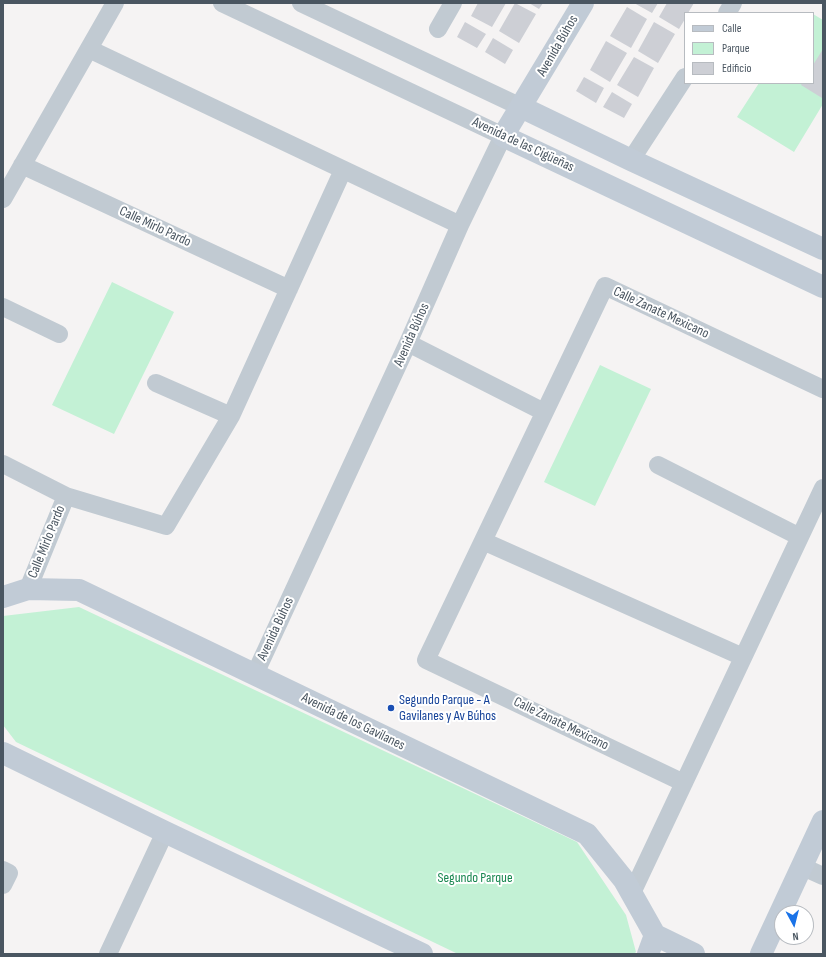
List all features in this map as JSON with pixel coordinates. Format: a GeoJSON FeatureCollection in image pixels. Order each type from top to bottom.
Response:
{"type":"FeatureCollection","features":[{"type":"Feature","properties":{"kind":"main road","name":"Avenida Búhos"},"geometry":{"type":"LineString","coordinates":[[503,136],[583,3]]}},
{"type":"Feature","properties":{"kind":"main road"},"geometry":{"type":"LineString","coordinates":[[521,107],[823,249]]}},
{"type":"Feature","properties":{"kind":"main road","name":"Avenida de las Cigüeñas"},"geometry":{"type":"LineString","coordinates":[[503,136],[823,287]]}},
{"type":"Feature","properties":{"kind":"main road","name":"Avenida de los Gavilanes"},"geometry":{"type":"LineString","coordinates":[[3,597],[28,588],[78,590],[587,834],[624,880],[632,893],[652,944],[694,954]]}},
{"type":"Feature","properties":{"kind":"main road"},"geometry":{"type":"LineString","coordinates":[[3,753],[422,954]]}},
{"type":"Feature","properties":{"kind":"main road"},"geometry":{"type":"LineString","coordinates":[[761,954],[823,822]]}},
{"type":"Feature","properties":{"kind":"street"},"geometry":{"type":"LineString","coordinates":[[3,198],[115,3]]}},
{"type":"Feature","properties":{"kind":"street","name":"Avenida de las Cigüeñas"},"geometry":{"type":"LineString","coordinates":[[222,3],[503,136]]}},
{"type":"Feature","properties":{"kind":"street"},"geometry":{"type":"LineString","coordinates":[[301,3],[521,107]]}},
{"type":"Feature","properties":{"kind":"street"},"geometry":{"type":"LineString","coordinates":[[438,29],[452,3]]}},
{"type":"Feature","properties":{"kind":"street"},"geometry":{"type":"LineString","coordinates":[[728,12],[733,3]]}},
{"type":"Feature","properties":{"kind":"street"},"geometry":{"type":"LineString","coordinates":[[89,48],[460,225]]}},
{"type":"Feature","properties":{"kind":"street"},"geometry":{"type":"LineString","coordinates":[[631,160],[684,79]]}},
{"type":"Feature","properties":{"kind":"street","name":"Avenida Búhos"},"geometry":{"type":"LineString","coordinates":[[255,674],[408,343],[460,225],[503,136]]}},
{"type":"Feature","properties":{"kind":"street","name":"Calle Mirlo Pardo"},"geometry":{"type":"LineString","coordinates":[[22,165],[289,289]]}},
{"type":"Feature","properties":{"kind":"street","name":"Calle Mirlo Pardo"},"geometry":{"type":"LineString","coordinates":[[3,464],[66,496],[166,526],[231,416],[343,170]]}},
{"type":"Feature","properties":{"kind":"street","name":"Calle Zanate Mexicano"},"geometry":{"type":"LineString","coordinates":[[684,783],[426,660],[605,286],[823,389]]}},
{"type":"Feature","properties":{"kind":"street"},"geometry":{"type":"LineString","coordinates":[[3,307],[59,334]]}},
{"type":"Feature","properties":{"kind":"street"},"geometry":{"type":"LineString","coordinates":[[408,343],[544,412]]}},
{"type":"Feature","properties":{"kind":"street"},"geometry":{"type":"LineString","coordinates":[[156,383],[231,416]]}},
{"type":"Feature","properties":{"kind":"street"},"geometry":{"type":"LineString","coordinates":[[658,465],[800,537]]}},
{"type":"Feature","properties":{"kind":"street"},"geometry":{"type":"LineString","coordinates":[[632,893],[823,488]]}},
{"type":"Feature","properties":{"kind":"street","name":"Calle Mirlo Pardo"},"geometry":{"type":"LineString","coordinates":[[28,588],[66,496]]}},
{"type":"Feature","properties":{"kind":"street"},"geometry":{"type":"LineString","coordinates":[[483,541],[743,657]]}},
{"type":"Feature","properties":{"kind":"street"},"geometry":{"type":"LineString","coordinates":[[108,954],[165,832]]}},
{"type":"Feature","properties":{"kind":"street"},"geometry":{"type":"LineString","coordinates":[[803,867],[823,876]]}},
{"type":"Feature","properties":{"kind":"street"},"geometry":{"type":"LineString","coordinates":[[3,870],[9,873],[3,885]]}},
{"type":"Feature","properties":{"kind":"green space"},"geometry":{"type":"Polygon","coordinates":[[[814,15],[823,20],[823,104],[794,152],[737,117],[758,84],[814,84],[814,15]]]}},
{"type":"Feature","properties":{"kind":"green space"},"geometry":{"type":"Polygon","coordinates":[[[112,282],[174,312],[114,434],[52,405],[112,282]]]}},
{"type":"Feature","properties":{"kind":"green space"},"geometry":{"type":"Polygon","coordinates":[[[600,365],[651,389],[595,506],[544,482],[600,365]]]}},
{"type":"Feature","properties":{"kind":"green space","name":"Segundo Parque"},"geometry":{"type":"Polygon","coordinates":[[[79,607],[577,842],[626,915],[636,952],[634,954],[458,954],[16,742],[3,725],[3,616],[79,607]]]}},
{"type":"Feature","properties":{"kind":"building"},"geometry":{"type":"Polygon","coordinates":[[[478,3],[506,3],[492,27],[471,16],[478,3]]]}},
{"type":"Feature","properties":{"kind":"building"},"geometry":{"type":"Polygon","coordinates":[[[515,3],[536,14],[519,43],[499,31],[515,3]]]}},
{"type":"Feature","properties":{"kind":"building"},"geometry":{"type":"Polygon","coordinates":[[[529,3],[543,3],[539,9],[529,3]]]}},
{"type":"Feature","properties":{"kind":"building"},"geometry":{"type":"Polygon","coordinates":[[[634,3],[658,3],[652,13],[634,3]]]}},
{"type":"Feature","properties":{"kind":"building"},"geometry":{"type":"Polygon","coordinates":[[[667,3],[694,3],[689,12],[684,12],[684,21],[679,29],[659,17],[667,3]]]}},
{"type":"Feature","properties":{"kind":"building"},"geometry":{"type":"Polygon","coordinates":[[[627,7],[647,19],[631,48],[610,36],[627,7]]]}},
{"type":"Feature","properties":{"kind":"building"},"geometry":{"type":"Polygon","coordinates":[[[465,22],[486,34],[477,48],[457,37],[465,22]]]}},
{"type":"Feature","properties":{"kind":"building"},"geometry":{"type":"Polygon","coordinates":[[[654,22],[675,34],[658,63],[638,51],[654,22]]]}},
{"type":"Feature","properties":{"kind":"building"},"geometry":{"type":"Polygon","coordinates":[[[493,38],[513,50],[505,64],[485,52],[493,38]]]}},
{"type":"Feature","properties":{"kind":"building"},"geometry":{"type":"Polygon","coordinates":[[[606,41],[627,53],[610,82],[590,70],[606,41]]]}},
{"type":"Feature","properties":{"kind":"building"},"geometry":{"type":"Polygon","coordinates":[[[823,49],[822,98],[801,85],[814,84],[814,63],[823,49]]]}},
{"type":"Feature","properties":{"kind":"building"},"geometry":{"type":"Polygon","coordinates":[[[634,57],[654,68],[638,97],[617,85],[634,57]]]}},
{"type":"Feature","properties":{"kind":"building"},"geometry":{"type":"Polygon","coordinates":[[[584,77],[604,88],[596,103],[576,91],[584,77]]]}},
{"type":"Feature","properties":{"kind":"building"},"geometry":{"type":"Polygon","coordinates":[[[612,92],[632,104],[624,118],[603,107],[612,92]]]}},
{"type":"Feature","properties":{"kind":"place","name":"Segundo Parque - A Gavilanes y Av Búhos"},"geometry":{"type":"Point","coordinates":[391,708]}}]}
